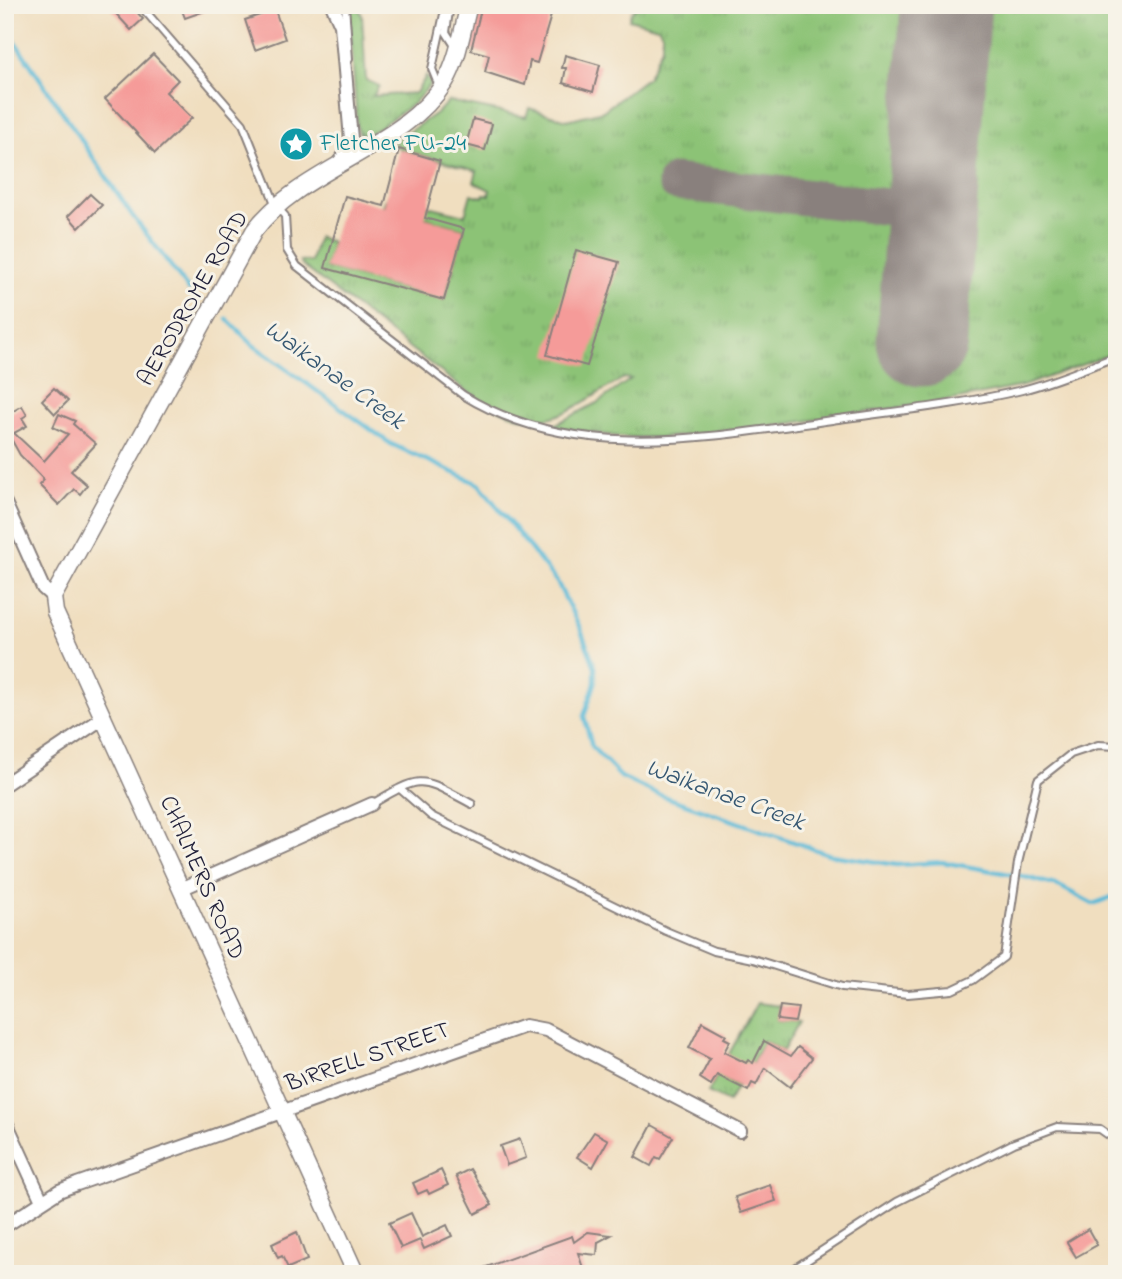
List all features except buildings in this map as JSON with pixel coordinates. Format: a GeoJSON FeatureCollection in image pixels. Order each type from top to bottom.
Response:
{"type":"FeatureCollection","features":[{"type":"Feature","properties":{"kind":"street"},"geometry":{"type":"LineString","coordinates":[[325,173],[340,162],[351,145],[348,78],[340,20],[332,5]]}},
{"type":"Feature","properties":{"kind":"street","name":"AERODROME ROAD"},"geometry":{"type":"LineString","coordinates":[[53,597],[244,247],[276,206],[412,118],[437,94],[449,75],[469,5]]}},
{"type":"Feature","properties":{"kind":"street","name":"CHALMERS ROAD"},"geometry":{"type":"LineString","coordinates":[[5,503],[43,588],[53,597],[55,612],[356,1274]]}},
{"type":"Feature","properties":{"kind":"street"},"geometry":{"type":"LineString","coordinates":[[5,784],[103,718]]}},
{"type":"Feature","properties":{"kind":"street"},"geometry":{"type":"LineString","coordinates":[[181,888],[372,804]]}},
{"type":"Feature","properties":{"kind":"street","name":"BIRRELL STREET"},"geometry":{"type":"LineString","coordinates":[[5,1226],[42,1201],[77,1184],[525,1026],[536,1026],[740,1131]]}},
{"type":"Feature","properties":{"kind":"street"},"geometry":{"type":"LineString","coordinates":[[5,1120],[42,1201]]}},
{"type":"Feature","properties":{"kind":"lane"},"geometry":{"type":"LineString","coordinates":[[141,5],[243,124],[276,206],[285,216],[286,250],[298,266],[463,395],[498,414],[529,425],[583,436],[636,442],[684,440],[961,402],[1024,389],[1117,356]]}},
{"type":"Feature","properties":{"kind":"lane"},"geometry":{"type":"LineString","coordinates":[[345,5],[350,49],[348,78]]}},
{"type":"Feature","properties":{"kind":"lane"},"geometry":{"type":"LineString","coordinates":[[448,5],[446,30],[456,53]]}},
{"type":"Feature","properties":{"kind":"lane"},"geometry":{"type":"LineString","coordinates":[[437,94],[439,86],[432,69],[448,5]]}},
{"type":"Feature","properties":{"kind":"lane"},"geometry":{"type":"LineString","coordinates":[[400,789],[431,816],[666,931],[714,951],[753,959],[842,987],[908,994],[952,990],[973,980],[1004,957],[1018,863],[1038,780],[1070,754],[1098,745],[1117,746]]}},
{"type":"Feature","properties":{"kind":"lane"},"geometry":{"type":"LineString","coordinates":[[372,804],[415,781],[427,781],[472,804]]}},
{"type":"Feature","properties":{"kind":"lane"},"geometry":{"type":"LineString","coordinates":[[786,1274],[897,1202],[1014,1143],[1057,1127],[1100,1129],[1117,1140]]}},
{"type":"Feature","properties":{"kind":"green space"},"geometry":{"type":"Polygon","coordinates":[[[349,5],[357,5],[362,15],[366,80],[379,86],[373,96],[416,93],[426,76],[431,84],[413,104],[366,136],[359,133],[357,126],[349,5]]]}},
{"type":"Feature","properties":{"kind":"green space"},"geometry":{"type":"Polygon","coordinates":[[[639,5],[1117,5],[1117,352],[1023,386],[958,399],[778,425],[660,438],[620,437],[552,426],[597,403],[631,379],[624,378],[564,413],[548,418],[532,419],[514,415],[467,392],[302,265],[300,261],[311,262],[318,237],[332,242],[326,268],[444,300],[464,229],[383,206],[387,196],[465,215],[471,194],[483,197],[484,194],[489,195],[490,190],[474,182],[477,171],[399,149],[394,142],[439,111],[448,101],[526,117],[529,108],[567,120],[603,111],[648,77],[662,47],[662,33],[658,27],[629,19],[631,12],[639,5]]]}},
{"type":"Feature","properties":{"kind":"green space"},"geometry":{"type":"Polygon","coordinates":[[[757,1003],[780,1006],[778,1020],[799,1022],[783,1051],[764,1041],[752,1063],[744,1067],[732,1061],[723,1078],[738,1086],[728,1102],[708,1092],[757,1003]]]}},
{"type":"Feature","properties":{"kind":"waterway","name":"Waikanae Creek"},"geometry":{"type":"LineString","coordinates":[[5,27],[132,215],[189,290]]}},
{"type":"Feature","properties":{"kind":"waterway","name":"Waikanae Creek"},"geometry":{"type":"LineString","coordinates":[[227,319],[253,345],[391,444],[479,484],[557,582],[580,628],[595,667],[595,683],[584,716],[592,747],[621,777],[657,794],[831,855],[897,865],[942,862],[1021,876],[1059,886],[1093,904],[1117,895]]}},
{"type":"Feature","properties":{"kind":"taxiway"},"geometry":{"type":"LineString","coordinates":[[676,182],[931,212]]}},
{"type":"Feature","properties":{"kind":"runway"},"geometry":{"type":"LineString","coordinates":[[922,341],[946,5]]}},
{"type":"Feature","properties":{"kind":"place","name":"Fletcher FU-24"},"geometry":{"type":"Point","coordinates":[296,144]}}]}
